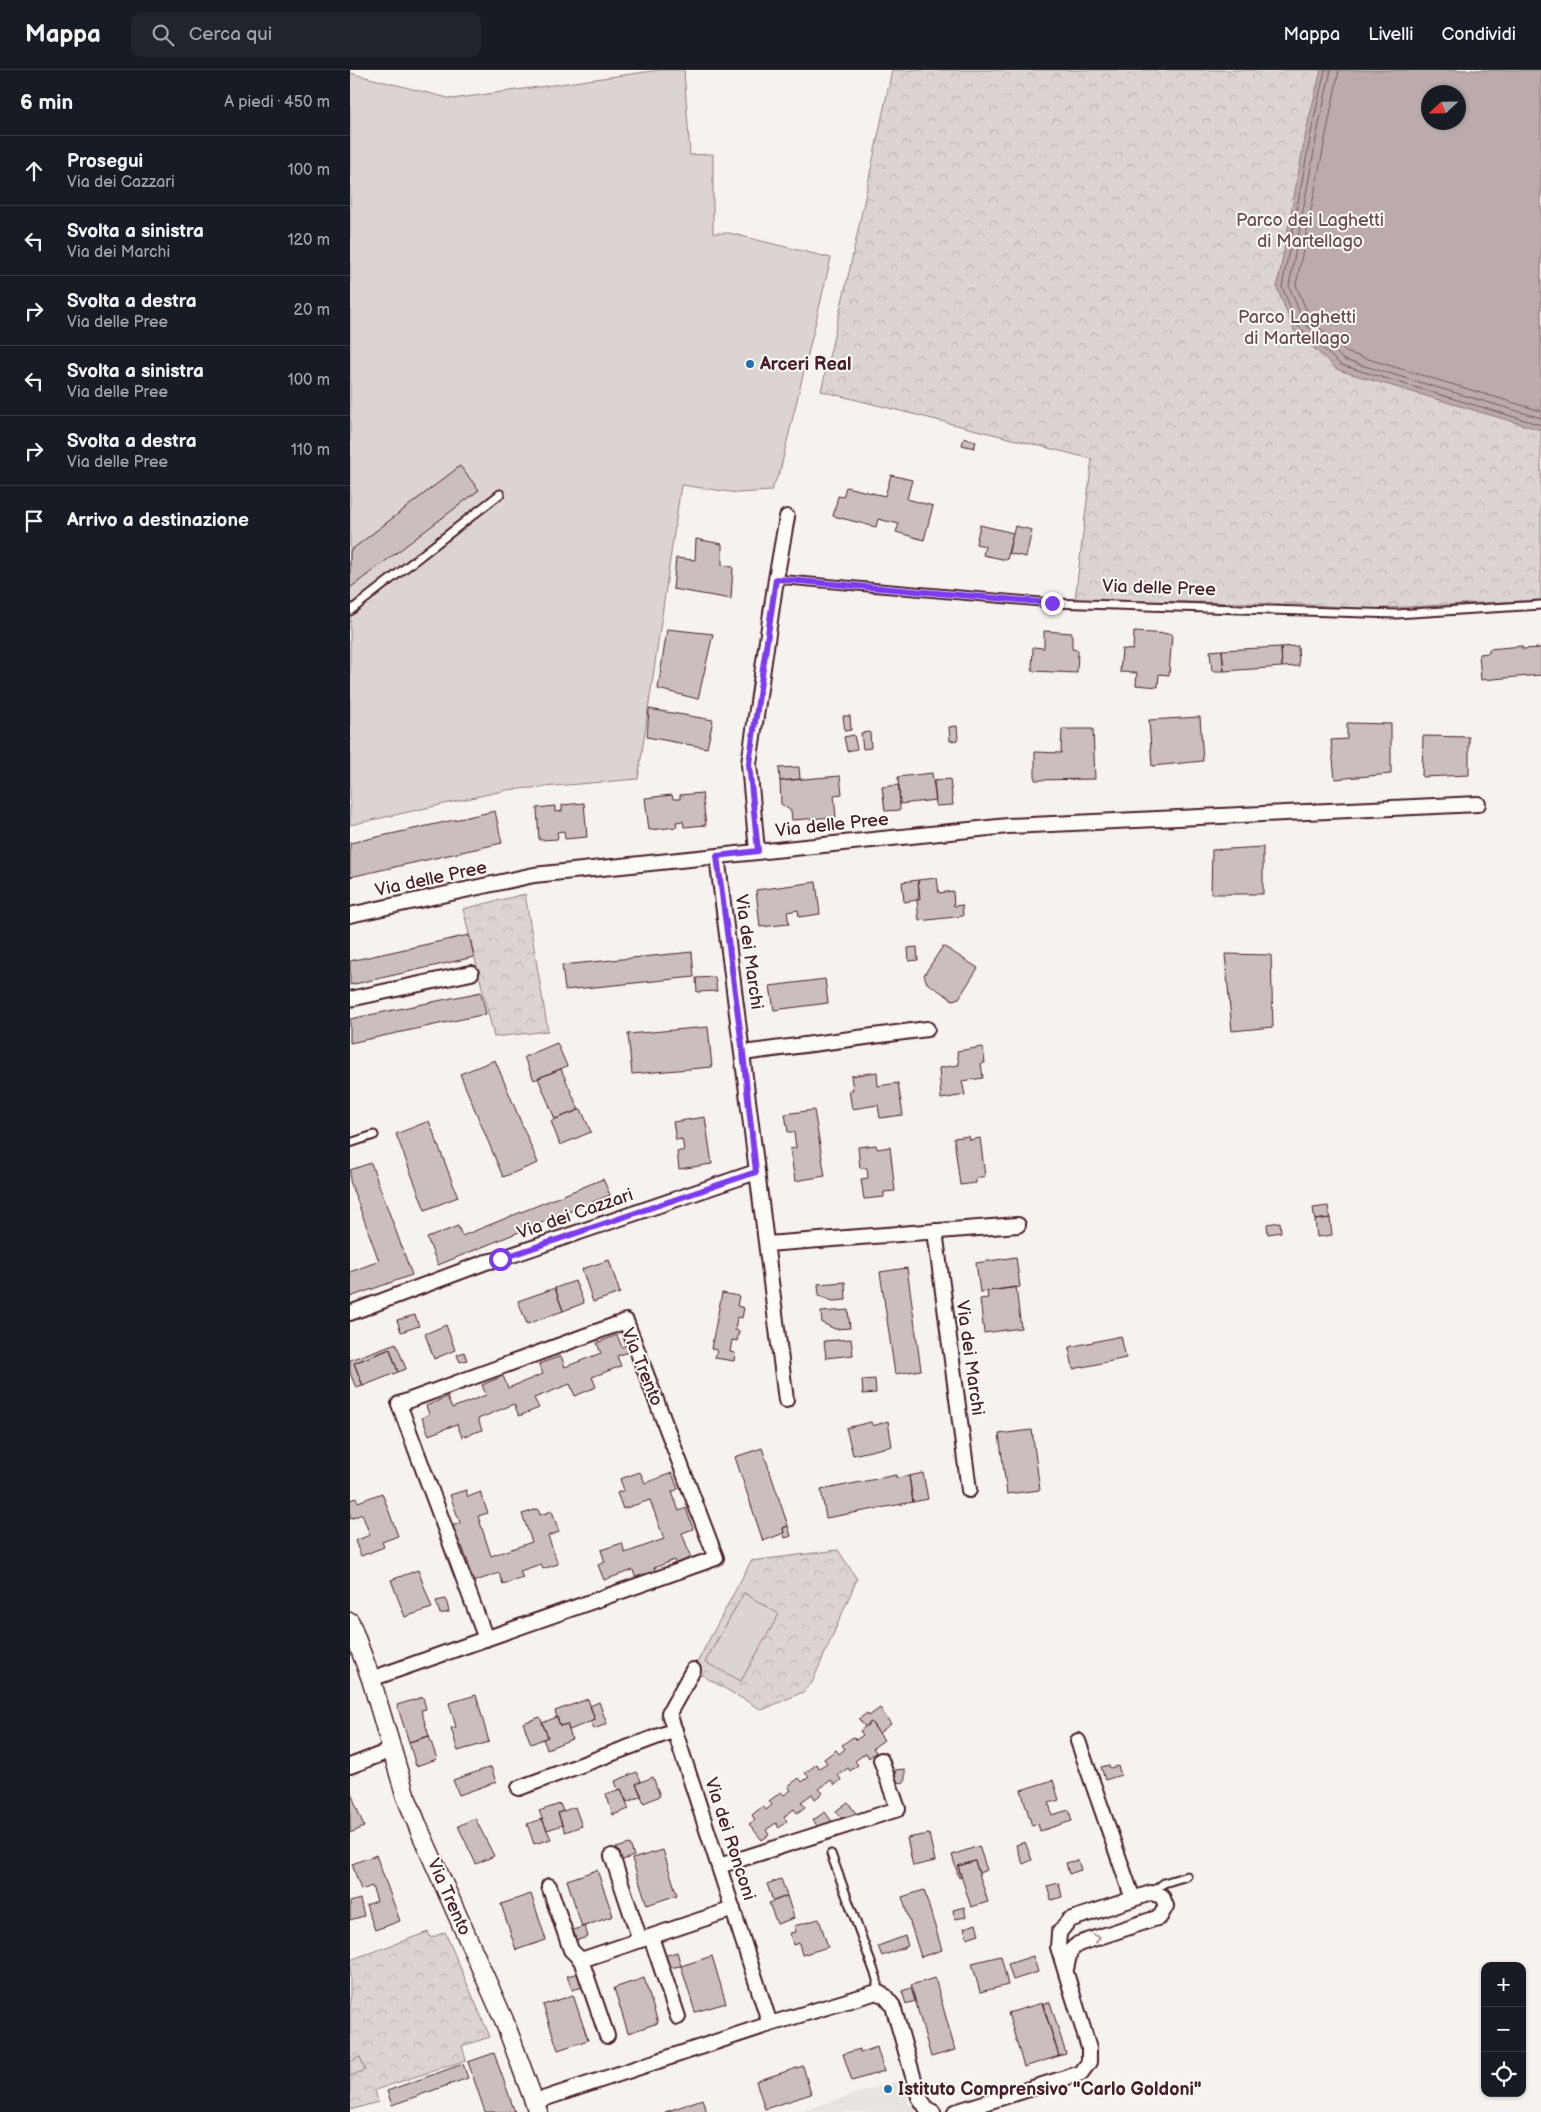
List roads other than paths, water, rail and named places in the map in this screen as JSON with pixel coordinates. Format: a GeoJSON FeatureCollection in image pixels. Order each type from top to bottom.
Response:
{"type":"FeatureCollection","features":[{"type":"Feature","properties":{"kind":"street","name":"Via delle Pree"},"geometry":{"type":"LineString","coordinates":[[758,851],[749,764],[787,517]]}},
{"type":"Feature","properties":{"kind":"street","name":"Via delle Pree"},"geometry":{"type":"LineString","coordinates":[[350,915],[534,875],[1008,826],[1478,804]]}},
{"type":"Feature","properties":{"kind":"street","name":"Via dei Marchi"},"geometry":{"type":"LineString","coordinates":[[717,856],[786,1400]]}},
{"type":"Feature","properties":{"kind":"street"},"geometry":{"type":"LineString","coordinates":[[350,999],[471,973]]}},
{"type":"Feature","properties":{"kind":"street"},"geometry":{"type":"LineString","coordinates":[[743,1053],[927,1029]]}},
{"type":"Feature","properties":{"kind":"street","name":"Via dei Cazzari"},"geometry":{"type":"LineString","coordinates":[[350,1312],[486,1262],[509,1256],[756,1172]]}},
{"type":"Feature","properties":{"kind":"street"},"geometry":{"type":"LineString","coordinates":[[767,1244],[1018,1225]]}},
{"type":"Feature","properties":{"kind":"street","name":"Via dei Marchi"},"geometry":{"type":"LineString","coordinates":[[934,1231],[969,1490]]}},
{"type":"Feature","properties":{"kind":"street","name":"Via Trento"},"geometry":{"type":"LineString","coordinates":[[371,1679],[486,1639],[716,1558],[626,1321],[399,1404],[486,1639]]}},
{"type":"Feature","properties":{"kind":"street","name":"Via Trento"},"geometry":{"type":"LineString","coordinates":[[350,1622],[371,1679],[405,1794],[504,2020],[536,2107]]}},
{"type":"Feature","properties":{"kind":"street","name":"Via dei Ronconi"},"geometry":{"type":"LineString","coordinates":[[693,1670],[669,1713],[770,2024]]}},
{"type":"Feature","properties":{"kind":"street"},"geometry":{"type":"LineString","coordinates":[[519,1788],[675,1730]]}},
{"type":"Feature","properties":{"kind":"street"},"geometry":{"type":"LineString","coordinates":[[1078,1741],[1133,1899]]}},
{"type":"Feature","properties":{"kind":"street"},"geometry":{"type":"LineString","coordinates":[[350,1766],[392,1750]]}},
{"type":"Feature","properties":{"kind":"street"},"geometry":{"type":"LineString","coordinates":[[719,1866],[898,1809],[882,1760]]}},
{"type":"Feature","properties":{"kind":"street"},"geometry":{"type":"LineString","coordinates":[[612,1856],[678,2017]]}},
{"type":"Feature","properties":{"kind":"street"},"geometry":{"type":"LineString","coordinates":[[549,1886],[571,1950],[581,1960],[607,2036]]}},
{"type":"Feature","properties":{"kind":"street"},"geometry":{"type":"LineString","coordinates":[[955,2112],[1081,2073],[1089,2062],[1089,2048],[1058,1947],[1059,1934],[1069,1920],[1151,1893],[1162,1896],[1166,1906],[1160,1917],[1078,1944],[1070,1951],[1066,1969]]}},
{"type":"Feature","properties":{"kind":"street"},"geometry":{"type":"LineString","coordinates":[[581,1960],[733,1909]]}},
{"type":"Feature","properties":{"kind":"street"},"geometry":{"type":"LineString","coordinates":[[536,2107],[770,2024],[877,1992],[885,1996],[893,2006],[919,2097],[927,2109],[933,2112]]}},
{"type":"Feature","properties":{"kind":"lane"},"geometry":{"type":"LineString","coordinates":[[350,611],[500,494]]}},
{"type":"Feature","properties":{"kind":"lane","name":"Via delle Pree"},"geometry":{"type":"LineString","coordinates":[[776,579],[1052,603],[1396,614],[1541,605]]}},
{"type":"Feature","properties":{"kind":"lane"},"geometry":{"type":"LineString","coordinates":[[350,1143],[374,1135]]}},
{"type":"Feature","properties":{"kind":"lane"},"geometry":{"type":"LineString","coordinates":[[831,1854],[877,1979],[877,1992]]}},
{"type":"Feature","properties":{"kind":"lane"},"geometry":{"type":"LineString","coordinates":[[1151,1893],[1164,1884],[1187,1876]]}},
{"type":"Feature","properties":{"kind":"water"},"geometry":{"type":"Polygon","coordinates":[[[1321,70],[1541,70],[1541,430],[1338,370],[1294,330],[1277,288],[1307,127],[1321,70]]]}},
{"type":"Feature","properties":{"kind":"place","name":"Arceri Real"},"geometry":{"type":"Point","coordinates":[750,364]}},
{"type":"Feature","properties":{"kind":"place","name":"Istituto Comprensivo \"Carlo Goldoni\""},"geometry":{"type":"Point","coordinates":[888,2089]}},
{"type":"Feature","properties":{"kind":"park label","name":"Parco dei Laghetti di Martellago"},"geometry":{"type":"Point","coordinates":[1310,230]}},
{"type":"Feature","properties":{"kind":"park label","name":"Parco Laghetti di Martellago"},"geometry":{"type":"Point","coordinates":[1297,327]}}]}
